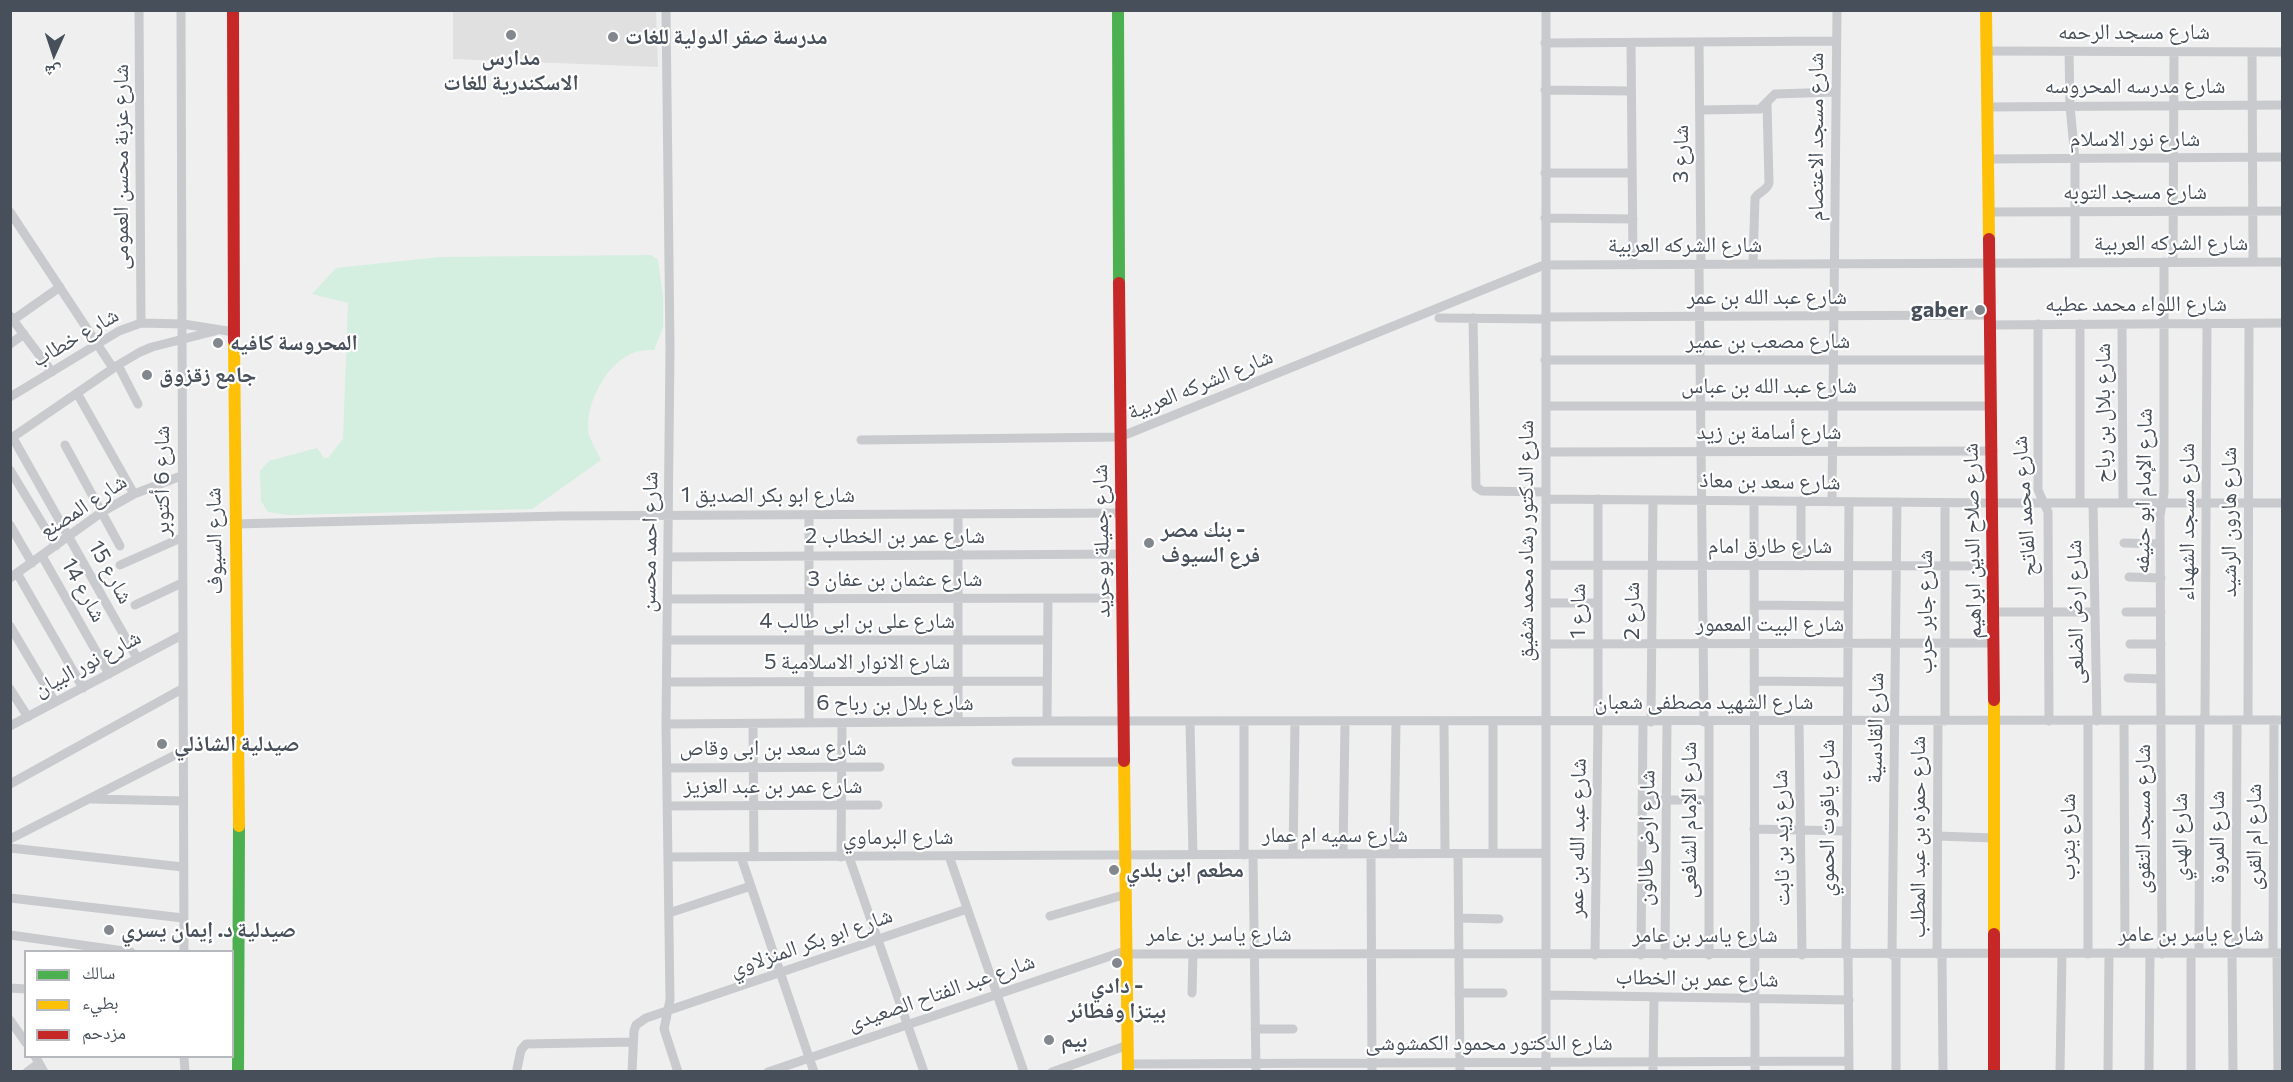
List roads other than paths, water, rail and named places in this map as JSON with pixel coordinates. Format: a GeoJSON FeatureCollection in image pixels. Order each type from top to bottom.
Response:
{"type":"FeatureCollection","features":[{"type":"Feature","properties":{"kind":"main road","name":"شارع السيوف"},"geometry":{"type":"LineString","coordinates":[[234,10],[234,524],[239,851],[238,1071]]}},
{"type":"Feature","properties":{"kind":"main road","name":"شارع جميلة بوحريد"},"geometry":{"type":"LineString","coordinates":[[1118,10],[1120,437],[1128,1068]]}},
{"type":"Feature","properties":{"kind":"main road","name":"شارع صلاح الدين ابراهيم"},"geometry":{"type":"LineString","coordinates":[[1986,10],[1994,566],[1994,1071]]}},
{"type":"Feature","properties":{"kind":"street","name":"شارع عزبة محسن العمومى"},"geometry":{"type":"LineString","coordinates":[[139,10],[141,323]]}},
{"type":"Feature","properties":{"kind":"street","name":"شارع 6 أكتوبر"},"geometry":{"type":"LineString","coordinates":[[181,10],[183,950]]}},
{"type":"Feature","properties":{"kind":"street","name":"شارع احمد محسن"},"geometry":{"type":"LineString","coordinates":[[666,10],[670,349],[666,724],[670,1000],[664,1029],[678,1071]]}},
{"type":"Feature","properties":{"kind":"street","name":"شارع الدكتور رشاد محمد شفيق"},"geometry":{"type":"LineString","coordinates":[[1546,10],[1544,265],[1546,1067]]}},
{"type":"Feature","properties":{"kind":"street","name":"شارع مسجد الاعتصام"},"geometry":{"type":"LineString","coordinates":[[1832,501],[1837,10]]}},
{"type":"Feature","properties":{"kind":"street"},"geometry":{"type":"LineString","coordinates":[[1545,43],[1836,41]]}},
{"type":"Feature","properties":{"kind":"street","name":"شارع 3"},"geometry":{"type":"LineString","coordinates":[[1699,42],[1701,500]]}},
{"type":"Feature","properties":{"kind":"street"},"geometry":{"type":"LineString","coordinates":[[1631,43],[1633,265]]}},
{"type":"Feature","properties":{"kind":"street","name":"شارع مسجد الرحمه"},"geometry":{"type":"LineString","coordinates":[[1986,51],[2283,52]]}},
{"type":"Feature","properties":{"kind":"street"},"geometry":{"type":"LineString","coordinates":[[2068,52],[2075,159],[2075,263]]}},
{"type":"Feature","properties":{"kind":"street","name":"شارع الإمام ابو حنيفه"},"geometry":{"type":"LineString","coordinates":[[2162,720],[2160,544],[2163,503],[2164,324],[2173,211],[2174,52]]}},
{"type":"Feature","properties":{"kind":"street"},"geometry":{"type":"LineString","coordinates":[[2252,52],[2253,262]]}},
{"type":"Feature","properties":{"kind":"street"},"geometry":{"type":"LineString","coordinates":[[1545,90],[1632,91]]}},
{"type":"Feature","properties":{"kind":"street"},"geometry":{"type":"LineString","coordinates":[[1700,110],[1760,109],[1772,96],[1779,93],[1836,92]]}},
{"type":"Feature","properties":{"kind":"street"},"geometry":{"type":"LineString","coordinates":[[1753,264],[1755,198],[1766,189],[1769,183],[1767,103]]}},
{"type":"Feature","properties":{"kind":"street","name":"شارع مدرسه المحروسه"},"geometry":{"type":"LineString","coordinates":[[1987,106],[2283,105]]}},
{"type":"Feature","properties":{"kind":"street","name":"شارع نور الاسلام"},"geometry":{"type":"LineString","coordinates":[[1988,159],[2283,157]]}},
{"type":"Feature","properties":{"kind":"street"},"geometry":{"type":"LineString","coordinates":[[1545,173],[1632,173]]}},
{"type":"Feature","properties":{"kind":"street","name":"شارع مسجد التوبه"},"geometry":{"type":"LineString","coordinates":[[1988,212],[2283,211]]}},
{"type":"Feature","properties":{"kind":"street"},"geometry":{"type":"LineString","coordinates":[[10,212],[15,227],[116,366],[138,404]]}},
{"type":"Feature","properties":{"kind":"street"},"geometry":{"type":"LineString","coordinates":[[1545,218],[1633,219]]}},
{"type":"Feature","properties":{"kind":"street","name":"شارع الشركه العربية"},"geometry":{"type":"LineString","coordinates":[[1120,437],[1544,265],[2283,262]]}},
{"type":"Feature","properties":{"kind":"street"},"geometry":{"type":"LineString","coordinates":[[51,372],[12,318],[60,287]]}},
{"type":"Feature","properties":{"kind":"street","name":"شارع عبد الله بن عمر"},"geometry":{"type":"LineString","coordinates":[[1439,318],[1835,316],[1990,320]]}},
{"type":"Feature","properties":{"kind":"street","name":"شارع سعد بن معاذ"},"geometry":{"type":"LineString","coordinates":[[1473,318],[1476,487],[1482,490],[1598,499],[1653,500],[2283,503]]}},
{"type":"Feature","properties":{"kind":"street","name":"شارع اللواء محمد عطيه"},"geometry":{"type":"LineString","coordinates":[[1990,320],[2038,324],[2283,323]]}},
{"type":"Feature","properties":{"kind":"street","name":"شارع خطاب"},"geometry":{"type":"LineString","coordinates":[[10,397],[119,331],[141,323],[183,324],[234,332]]}},
{"type":"Feature","properties":{"kind":"street","name":"شارع مسجد الشهداء"},"geometry":{"type":"LineString","coordinates":[[2203,720],[2207,323]]}},
{"type":"Feature","properties":{"kind":"street","name":"شارع هارون الرشيد"},"geometry":{"type":"LineString","coordinates":[[2248,720],[2249,323]]}},
{"type":"Feature","properties":{"kind":"street","name":"شارع محمد الفاتح"},"geometry":{"type":"LineString","coordinates":[[2038,324],[2038,490],[2048,512],[2049,721]]}},
{"type":"Feature","properties":{"kind":"street"},"geometry":{"type":"LineString","coordinates":[[2080,324],[2080,503]]}},
{"type":"Feature","properties":{"kind":"street","name":"شارع بلال بن رباح"},"geometry":{"type":"LineString","coordinates":[[2122,324],[2123,503]]}},
{"type":"Feature","properties":{"kind":"street"},"geometry":{"type":"LineString","coordinates":[[69,537],[12,439],[116,366],[152,347],[220,330]]}},
{"type":"Feature","properties":{"kind":"street"},"geometry":{"type":"LineString","coordinates":[[10,344],[24,334]]}},
{"type":"Feature","properties":{"kind":"street","name":"شارع مصعب بن عمير"},"geometry":{"type":"LineString","coordinates":[[1545,360],[1991,360]]}},
{"type":"Feature","properties":{"kind":"street"},"geometry":{"type":"LineString","coordinates":[[77,393],[134,494]]}},
{"type":"Feature","properties":{"kind":"street","name":"شارع عبد الله بن عباس"},"geometry":{"type":"LineString","coordinates":[[1546,406],[1992,406]]}},
{"type":"Feature","properties":{"kind":"street"},"geometry":{"type":"LineString","coordinates":[[861,440],[1120,437]]}},
{"type":"Feature","properties":{"kind":"street"},"geometry":{"type":"LineString","coordinates":[[65,445],[120,546]]}},
{"type":"Feature","properties":{"kind":"street","name":"شارع أسامة بن زيد"},"geometry":{"type":"LineString","coordinates":[[1546,452],[1993,451]]}},
{"type":"Feature","properties":{"kind":"street"},"geometry":{"type":"LineString","coordinates":[[10,470],[56,546]]}},
{"type":"Feature","properties":{"kind":"street","name":"شارع المصنع"},"geometry":{"type":"LineString","coordinates":[[14,576],[102,512],[134,494],[181,476]]}},
{"type":"Feature","properties":{"kind":"street","name":"شارع 1"},"geometry":{"type":"LineString","coordinates":[[1598,499],[1598,722]]}},
{"type":"Feature","properties":{"kind":"street","name":"شارع 2"},"geometry":{"type":"LineString","coordinates":[[1641,955],[1642,800],[1652,644],[1653,500]]}},
{"type":"Feature","properties":{"kind":"street"},"geometry":{"type":"LineString","coordinates":[[1701,500],[1706,722]]}},
{"type":"Feature","properties":{"kind":"street"},"geometry":{"type":"LineString","coordinates":[[1754,501],[1755,1071]]}},
{"type":"Feature","properties":{"kind":"street"},"geometry":{"type":"LineString","coordinates":[[1801,501],[1801,566]]}},
{"type":"Feature","properties":{"kind":"street","name":"شارع ياقوت الحموي"},"geometry":{"type":"LineString","coordinates":[[1849,502],[1846,831],[1849,1071]]}},
{"type":"Feature","properties":{"kind":"street","name":"شارع القادسية"},"geometry":{"type":"LineString","coordinates":[[1894,954],[1893,736],[1896,721],[1898,502]]}},
{"type":"Feature","properties":{"kind":"street","name":"شارع جابر حرب"},"geometry":{"type":"LineString","coordinates":[[1942,721],[1945,643],[1945,503]]}},
{"type":"Feature","properties":{"kind":"street","name":"شارع ارض الضلعى"},"geometry":{"type":"LineString","coordinates":[[2092,721],[2095,612],[2093,503]]}},
{"type":"Feature","properties":{"kind":"street","name":"شارع ابو بكر الصديق 1"},"geometry":{"type":"LineString","coordinates":[[234,524],[809,514],[1122,513]]}},
{"type":"Feature","properties":{"kind":"street"},"geometry":{"type":"LineString","coordinates":[[809,514],[809,723]]}},
{"type":"Feature","properties":{"kind":"street"},"geometry":{"type":"LineString","coordinates":[[957,514],[958,722]]}},
{"type":"Feature","properties":{"kind":"street"},"geometry":{"type":"LineString","coordinates":[[10,525],[32,563]]}},
{"type":"Feature","properties":{"kind":"street","name":"شارع 15"},"geometry":{"type":"LineString","coordinates":[[69,537],[137,658]]}},
{"type":"Feature","properties":{"kind":"street"},"geometry":{"type":"LineString","coordinates":[[120,565],[181,538]]}},
{"type":"Feature","properties":{"kind":"street"},"geometry":{"type":"LineString","coordinates":[[2124,543],[2160,544]]}},
{"type":"Feature","properties":{"kind":"street","name":"شارع عمر بن الخطاب 2"},"geometry":{"type":"LineString","coordinates":[[668,557],[1123,554]]}},
{"type":"Feature","properties":{"kind":"street","name":"شارع 14"},"geometry":{"type":"LineString","coordinates":[[42,556],[109,674]]}},
{"type":"Feature","properties":{"kind":"street","name":"شارع طارق امام"},"geometry":{"type":"LineString","coordinates":[[1546,565],[1994,566]]}},
{"type":"Feature","properties":{"kind":"street"},"geometry":{"type":"LineString","coordinates":[[14,576],[82,688]]}},
{"type":"Feature","properties":{"kind":"street"},"geometry":{"type":"LineString","coordinates":[[2129,577],[2161,578]]}},
{"type":"Feature","properties":{"kind":"street"},"geometry":{"type":"LineString","coordinates":[[135,605],[182,583]]}},
{"type":"Feature","properties":{"kind":"street"},"geometry":{"type":"LineString","coordinates":[[1047,721],[1048,598]]}},
{"type":"Feature","properties":{"kind":"street","name":"شارع عثمان بن عفان 3"},"geometry":{"type":"LineString","coordinates":[[668,599],[1123,598]]}},
{"type":"Feature","properties":{"kind":"street"},"geometry":{"type":"LineString","coordinates":[[1546,603],[1598,603]]}},
{"type":"Feature","properties":{"kind":"street"},"geometry":{"type":"LineString","coordinates":[[1754,604],[1848,606]]}},
{"type":"Feature","properties":{"kind":"street"},"geometry":{"type":"LineString","coordinates":[[1994,612],[2095,612]]}},
{"type":"Feature","properties":{"kind":"street"},"geometry":{"type":"LineString","coordinates":[[2126,612],[2161,612]]}},
{"type":"Feature","properties":{"kind":"street"},"geometry":{"type":"LineString","coordinates":[[10,626],[55,702]]}},
{"type":"Feature","properties":{"kind":"street","name":"شارع نور البيان"},"geometry":{"type":"LineString","coordinates":[[10,726],[182,635]]}},
{"type":"Feature","properties":{"kind":"street","name":"شارع على بن ابى طالب 4"},"geometry":{"type":"LineString","coordinates":[[667,640],[1047,640]]}},
{"type":"Feature","properties":{"kind":"street","name":"شارع البيت المعمور"},"geometry":{"type":"LineString","coordinates":[[1546,644],[1994,643]]}},
{"type":"Feature","properties":{"kind":"street"},"geometry":{"type":"LineString","coordinates":[[2130,644],[2161,644]]}},
{"type":"Feature","properties":{"kind":"street"},"geometry":{"type":"LineString","coordinates":[[2128,678],[2161,679]]}},
{"type":"Feature","properties":{"kind":"street","name":"شارع الانوار الاسلامية 5"},"geometry":{"type":"LineString","coordinates":[[667,682],[1047,681]]}},
{"type":"Feature","properties":{"kind":"street"},"geometry":{"type":"LineString","coordinates":[[1754,681],[1847,682]]}},
{"type":"Feature","properties":{"kind":"street"},"geometry":{"type":"LineString","coordinates":[[10,689],[28,717]]}},
{"type":"Feature","properties":{"kind":"street"},"geometry":{"type":"LineString","coordinates":[[10,784],[182,689]]}},
{"type":"Feature","properties":{"kind":"street","name":"شارع مسجد التقوى"},"geometry":{"type":"LineString","coordinates":[[2162,720],[2162,954]]}},
{"type":"Feature","properties":{"kind":"street","name":"شارع الهدي"},"geometry":{"type":"LineString","coordinates":[[2191,1071],[2203,720]]}},
{"type":"Feature","properties":{"kind":"street","name":"شارع المروة"},"geometry":{"type":"LineString","coordinates":[[2233,1071],[2237,720]]}},
{"type":"Feature","properties":{"kind":"street","name":"شارع الشهيد مصطفى شعبان"},"geometry":{"type":"LineString","coordinates":[[1125,723],[2278,720]]}},
{"type":"Feature","properties":{"kind":"street","name":"شارع ام القرى"},"geometry":{"type":"LineString","coordinates":[[2278,720],[2278,1071]]}},
{"type":"Feature","properties":{"kind":"street","name":"شارع بلال بن رباح 6"},"geometry":{"type":"LineString","coordinates":[[666,724],[1047,721],[1125,723]]}},
{"type":"Feature","properties":{"kind":"street","name":"شارع زيد بن ثابت"},"geometry":{"type":"LineString","coordinates":[[1800,721],[1802,955]]}},
{"type":"Feature","properties":{"kind":"street","name":"شارع حمزه بن عبد المطلب"},"geometry":{"type":"LineString","coordinates":[[1940,954],[1938,836],[1942,721]]}},
{"type":"Feature","properties":{"kind":"street","name":"شارع يثرب"},"geometry":{"type":"LineString","coordinates":[[2088,954],[2092,721]]}},
{"type":"Feature","properties":{"kind":"street"},"geometry":{"type":"LineString","coordinates":[[2124,721],[2126,953]]}},
{"type":"Feature","properties":{"kind":"street"},"geometry":{"type":"LineString","coordinates":[[1394,854],[1396,722]]}},
{"type":"Feature","properties":{"kind":"street"},"geometry":{"type":"LineString","coordinates":[[1493,722],[1493,853]]}},
{"type":"Feature","properties":{"kind":"street","name":"شارع عبد الله بن عمر"},"geometry":{"type":"LineString","coordinates":[[1595,955],[1598,722]]}},
{"type":"Feature","properties":{"kind":"street","name":"شارع ارض طالون"},"geometry":{"type":"LineString","coordinates":[[1665,955],[1667,722]]}},
{"type":"Feature","properties":{"kind":"street","name":"شارع الإمام الشافعى"},"geometry":{"type":"LineString","coordinates":[[1706,722],[1709,800],[1709,955]]}},
{"type":"Feature","properties":{"kind":"street"},"geometry":{"type":"LineString","coordinates":[[842,723],[842,806],[845,857],[878,940],[924,1071]]}},
{"type":"Feature","properties":{"kind":"street"},"geometry":{"type":"LineString","coordinates":[[1190,723],[1193,855]]}},
{"type":"Feature","properties":{"kind":"street"},"geometry":{"type":"LineString","coordinates":[[1244,723],[1255,954],[1256,1067]]}},
{"type":"Feature","properties":{"kind":"street"},"geometry":{"type":"LineString","coordinates":[[1293,854],[1295,723]]}},
{"type":"Feature","properties":{"kind":"street"},"geometry":{"type":"LineString","coordinates":[[1343,854],[1345,723]]}},
{"type":"Feature","properties":{"kind":"street"},"geometry":{"type":"LineString","coordinates":[[1444,723],[1444,854]]}},
{"type":"Feature","properties":{"kind":"street"},"geometry":{"type":"LineString","coordinates":[[753,724],[754,857]]}},
{"type":"Feature","properties":{"kind":"street"},"geometry":{"type":"LineString","coordinates":[[10,839],[183,751]]}},
{"type":"Feature","properties":{"kind":"street"},"geometry":{"type":"LineString","coordinates":[[1016,762],[1125,762]]}},
{"type":"Feature","properties":{"kind":"street","name":"شارع سعد بن ابى وقاص"},"geometry":{"type":"LineString","coordinates":[[667,768],[880,767]]}},
{"type":"Feature","properties":{"kind":"street"},"geometry":{"type":"LineString","coordinates":[[89,799],[183,801]]}},
{"type":"Feature","properties":{"kind":"street"},"geometry":{"type":"LineString","coordinates":[[1642,800],[1709,800]]}},
{"type":"Feature","properties":{"kind":"street","name":"شارع عمر بن عبد العزيز"},"geometry":{"type":"LineString","coordinates":[[668,806],[878,805]]}},
{"type":"Feature","properties":{"kind":"street"},"geometry":{"type":"LineString","coordinates":[[1754,829],[1846,831]]}},
{"type":"Feature","properties":{"kind":"street"},"geometry":{"type":"LineString","coordinates":[[1938,836],[1994,838]]}},
{"type":"Feature","properties":{"kind":"street"},"geometry":{"type":"LineString","coordinates":[[10,848],[183,867]]}},
{"type":"Feature","properties":{"kind":"street","name":"شارع سميه ام عمار"},"geometry":{"type":"LineString","coordinates":[[1126,855],[1545,853]]}},
{"type":"Feature","properties":{"kind":"street"},"geometry":{"type":"LineString","coordinates":[[1371,854],[1372,1067]]}},
{"type":"Feature","properties":{"kind":"street"},"geometry":{"type":"LineString","coordinates":[[1458,854],[1460,1067]]}},
{"type":"Feature","properties":{"kind":"street","name":"شارع البرماوي"},"geometry":{"type":"LineString","coordinates":[[669,857],[1126,855]]}},
{"type":"Feature","properties":{"kind":"street"},"geometry":{"type":"LineString","coordinates":[[949,856],[1024,1071]]}},
{"type":"Feature","properties":{"kind":"street"},"geometry":{"type":"LineString","coordinates":[[741,857],[814,1071]]}},
{"type":"Feature","properties":{"kind":"street"},"geometry":{"type":"LineString","coordinates":[[669,913],[751,886]]}},
{"type":"Feature","properties":{"kind":"street"},"geometry":{"type":"LineString","coordinates":[[1050,916],[1127,894]]}},
{"type":"Feature","properties":{"kind":"street"},"geometry":{"type":"LineString","coordinates":[[10,898],[183,918]]}},
{"type":"Feature","properties":{"kind":"street","name":"شارع ابو بكر المنزلاوي"},"geometry":{"type":"LineString","coordinates":[[633,1042],[634,1031],[640,1021],[967,909]]}},
{"type":"Feature","properties":{"kind":"street"},"geometry":{"type":"LineString","coordinates":[[1459,918],[1499,919]]}},
{"type":"Feature","properties":{"kind":"street"},"geometry":{"type":"LineString","coordinates":[[10,935],[122,950]]}},
{"type":"Feature","properties":{"kind":"street","name":"شارع ياسر بن عامر"},"geometry":{"type":"LineString","coordinates":[[1128,952],[1459,955],[2277,953]]}},
{"type":"Feature","properties":{"kind":"street","name":"شارع عبد الفتاح الصعيدى"},"geometry":{"type":"LineString","coordinates":[[768,1071],[1128,952]]}},
{"type":"Feature","properties":{"kind":"street"},"geometry":{"type":"LineString","coordinates":[[2108,1071],[2109,953]]}},
{"type":"Feature","properties":{"kind":"street"},"geometry":{"type":"LineString","coordinates":[[2150,953],[2150,1071]]}},
{"type":"Feature","properties":{"kind":"street"},"geometry":{"type":"LineString","coordinates":[[1192,993],[1193,954]]}},
{"type":"Feature","properties":{"kind":"street"},"geometry":{"type":"LineString","coordinates":[[1894,954],[1896,1071]]}},
{"type":"Feature","properties":{"kind":"street"},"geometry":{"type":"LineString","coordinates":[[1940,954],[1943,1071]]}},
{"type":"Feature","properties":{"kind":"street"},"geometry":{"type":"LineString","coordinates":[[2061,1071],[2062,954]]}},
{"type":"Feature","properties":{"kind":"street"},"geometry":{"type":"LineString","coordinates":[[1459,993],[1503,993]]}},
{"type":"Feature","properties":{"kind":"street","name":"شارع عمر بن الخطاب"},"geometry":{"type":"LineString","coordinates":[[1546,995],[1849,1000]]}},
{"type":"Feature","properties":{"kind":"street"},"geometry":{"type":"LineString","coordinates":[[1653,1066],[1654,997]]}},
{"type":"Feature","properties":{"kind":"street"},"geometry":{"type":"LineString","coordinates":[[11,1022],[24,1040]]}},
{"type":"Feature","properties":{"kind":"street"},"geometry":{"type":"LineString","coordinates":[[1255,1029],[1293,1029]]}},
{"type":"Feature","properties":{"kind":"street"},"geometry":{"type":"LineString","coordinates":[[517,1069],[521,1050],[526,1044],[633,1042],[632,1071]]}},
{"type":"Feature","properties":{"kind":"street"},"geometry":{"type":"LineString","coordinates":[[1052,1071],[1128,1045]]}},
{"type":"Feature","properties":{"kind":"street","name":"شارع الدكتور محمود الكمشوشى"},"geometry":{"type":"LineString","coordinates":[[1128,1068],[1653,1066],[1705,1061],[1849,1060]]}},
{"type":"Feature","properties":{"kind":"street"},"geometry":{"type":"LineString","coordinates":[[1705,1061],[1705,1071]]}},
{"type":"Feature","properties":{"kind":"street"},"geometry":{"type":"LineString","coordinates":[[27,1071],[39,1064]]}},
{"type":"Feature","properties":{"kind":"place","name":"مدارس الاسكندرية للغات"},"geometry":{"type":"Point","coordinates":[511,35]}},
{"type":"Feature","properties":{"kind":"place","name":"مدرسة صقر الدولية للغات"},"geometry":{"type":"Point","coordinates":[613,37]}},
{"type":"Feature","properties":{"kind":"place","name":"gaber"},"geometry":{"type":"Point","coordinates":[1980,310]}},
{"type":"Feature","properties":{"kind":"place","name":"المحروسة كافيه"},"geometry":{"type":"Point","coordinates":[218,343]}},
{"type":"Feature","properties":{"kind":"place","name":"جامع زقزوق"},"geometry":{"type":"Point","coordinates":[147,375]}},
{"type":"Feature","properties":{"kind":"place","name":"بنك مصر - فرع السيوف"},"geometry":{"type":"Point","coordinates":[1149,543]}},
{"type":"Feature","properties":{"kind":"place","name":"صيدلية الشاذلي"},"geometry":{"type":"Point","coordinates":[162,744]}},
{"type":"Feature","properties":{"kind":"place","name":"مطعم ابن بلدي"},"geometry":{"type":"Point","coordinates":[1114,870]}},
{"type":"Feature","properties":{"kind":"place","name":"صيدلية د. إيمان يسري"},"geometry":{"type":"Point","coordinates":[109,930]}},
{"type":"Feature","properties":{"kind":"place","name":"دادي - بيتزا وفطائر"},"geometry":{"type":"Point","coordinates":[1117,963]}},
{"type":"Feature","properties":{"kind":"place","name":"بيم"},"geometry":{"type":"Point","coordinates":[1049,1040]}}]}
